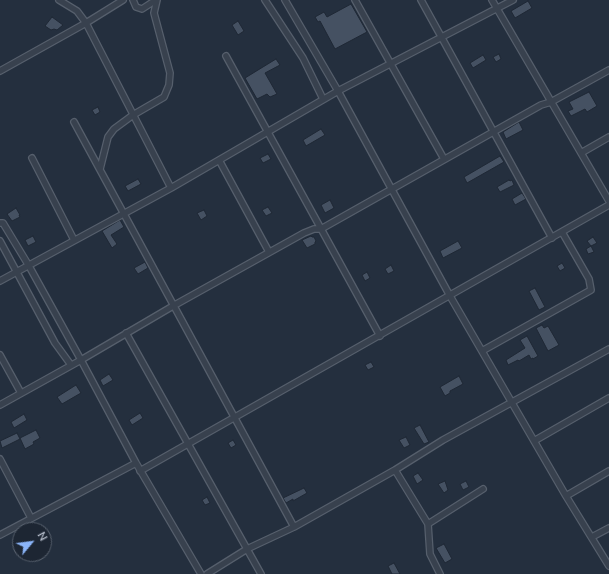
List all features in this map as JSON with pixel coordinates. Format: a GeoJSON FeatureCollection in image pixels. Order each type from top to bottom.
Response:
{"type":"FeatureCollection","features":[{"type":"Feature","properties":{"kind":"street"},"geometry":{"type":"LineString","coordinates":[[59,0],[77,11],[86,23],[171,188]]}},
{"type":"Feature","properties":{"kind":"street"},"geometry":{"type":"LineString","coordinates":[[0,71],[86,23],[123,0]]}},
{"type":"Feature","properties":{"kind":"street"},"geometry":{"type":"LineString","coordinates":[[133,0],[136,7],[142,9],[156,0]]}},
{"type":"Feature","properties":{"kind":"street"},"geometry":{"type":"LineString","coordinates":[[100,169],[108,137],[114,130],[133,115],[164,97],[169,85],[170,73],[154,13],[156,0]]}},
{"type":"Feature","properties":{"kind":"street"},"geometry":{"type":"LineString","coordinates":[[265,0],[303,58],[323,99]]}},
{"type":"Feature","properties":{"kind":"street"},"geometry":{"type":"LineString","coordinates":[[285,0],[338,91],[450,296],[566,496],[609,566]]}},
{"type":"Feature","properties":{"kind":"street"},"geometry":{"type":"LineString","coordinates":[[355,0],[444,159]]}},
{"type":"Feature","properties":{"kind":"street"},"geometry":{"type":"LineString","coordinates":[[421,0],[552,238]]}},
{"type":"Feature","properties":{"kind":"street"},"geometry":{"type":"LineString","coordinates":[[492,0],[609,202]]}},
{"type":"Feature","properties":{"kind":"street"},"geometry":{"type":"LineString","coordinates":[[0,281],[171,188],[323,99],[513,0]]}},
{"type":"Feature","properties":{"kind":"street"},"geometry":{"type":"LineString","coordinates":[[226,56],[380,336]]}},
{"type":"Feature","properties":{"kind":"street"},"geometry":{"type":"LineString","coordinates":[[0,405],[71,366],[269,252],[304,233],[314,229],[321,229],[492,131],[541,105],[551,102],[609,70]]}},
{"type":"Feature","properties":{"kind":"street"},"geometry":{"type":"LineString","coordinates":[[74,122],[294,527]]}},
{"type":"Feature","properties":{"kind":"street"},"geometry":{"type":"LineString","coordinates":[[581,154],[609,137]]}},
{"type":"Feature","properties":{"kind":"street"},"geometry":{"type":"LineString","coordinates":[[32,158],[74,240]]}},
{"type":"Feature","properties":{"kind":"street"},"geometry":{"type":"LineString","coordinates":[[219,160],[269,252]]}},
{"type":"Feature","properties":{"kind":"street"},"geometry":{"type":"LineString","coordinates":[[140,471],[609,205]]}},
{"type":"Feature","properties":{"kind":"street"},"geometry":{"type":"LineString","coordinates":[[0,223],[3,223],[29,266],[140,471],[200,574]]}},
{"type":"Feature","properties":{"kind":"street"},"geometry":{"type":"LineString","coordinates":[[482,351],[591,290],[589,279],[562,232]]}},
{"type":"Feature","properties":{"kind":"street"},"geometry":{"type":"LineString","coordinates":[[0,241],[55,343],[71,366]]}},
{"type":"Feature","properties":{"kind":"street"},"geometry":{"type":"LineString","coordinates":[[126,333],[261,574]]}},
{"type":"Feature","properties":{"kind":"street"},"geometry":{"type":"LineString","coordinates":[[207,574],[247,548],[294,527],[395,470],[443,440],[609,349]]}},
{"type":"Feature","properties":{"kind":"street"},"geometry":{"type":"LineString","coordinates":[[0,355],[21,393]]}},
{"type":"Feature","properties":{"kind":"street"},"geometry":{"type":"LineString","coordinates":[[534,441],[609,398]]}},
{"type":"Feature","properties":{"kind":"street"},"geometry":{"type":"LineString","coordinates":[[0,459],[31,518]]}},
{"type":"Feature","properties":{"kind":"street"},"geometry":{"type":"LineString","coordinates":[[0,535],[136,463]]}},
{"type":"Feature","properties":{"kind":"street"},"geometry":{"type":"LineString","coordinates":[[395,470],[428,524],[430,554],[440,574]]}},
{"type":"Feature","properties":{"kind":"street"},"geometry":{"type":"LineString","coordinates":[[566,496],[609,471]]}},
{"type":"Feature","properties":{"kind":"street"},"geometry":{"type":"LineString","coordinates":[[428,524],[483,489]]}},
{"type":"Feature","properties":{"kind":"street"},"geometry":{"type":"LineString","coordinates":[[592,537],[609,528]]}},
{"type":"Feature","properties":{"kind":"building"},"geometry":{"type":"Polygon","coordinates":[[[528,1],[532,8],[515,18],[511,11],[528,1]]]}},
{"type":"Feature","properties":{"kind":"building"},"geometry":{"type":"Polygon","coordinates":[[[351,4],[367,32],[335,49],[320,21],[318,22],[315,17],[324,12],[327,17],[351,4]]]}},
{"type":"Feature","properties":{"kind":"building"},"geometry":{"type":"Polygon","coordinates":[[[52,17],[63,25],[57,30],[51,30],[45,26],[52,17]]]}},
{"type":"Feature","properties":{"kind":"building"},"geometry":{"type":"Polygon","coordinates":[[[238,21],[244,31],[238,35],[232,25],[238,21]]]}},
{"type":"Feature","properties":{"kind":"building"},"geometry":{"type":"Polygon","coordinates":[[[499,54],[501,59],[496,62],[493,57],[499,54]]]}},
{"type":"Feature","properties":{"kind":"building"},"geometry":{"type":"Polygon","coordinates":[[[483,55],[486,60],[473,68],[470,63],[483,55]]]}},
{"type":"Feature","properties":{"kind":"building"},"geometry":{"type":"Polygon","coordinates":[[[276,59],[280,65],[265,73],[277,94],[270,97],[267,94],[257,99],[245,78],[276,59]]]}},
{"type":"Feature","properties":{"kind":"building"},"geometry":{"type":"Polygon","coordinates":[[[589,92],[597,106],[587,112],[585,109],[571,116],[568,111],[573,109],[569,102],[589,92]]]}},
{"type":"Feature","properties":{"kind":"building"},"geometry":{"type":"Polygon","coordinates":[[[98,107],[100,112],[95,115],[92,110],[98,107]]]}},
{"type":"Feature","properties":{"kind":"building"},"geometry":{"type":"Polygon","coordinates":[[[519,122],[523,130],[506,139],[503,132],[519,122]]]}},
{"type":"Feature","properties":{"kind":"building"},"geometry":{"type":"Polygon","coordinates":[[[321,129],[325,135],[306,146],[303,140],[321,129]]]}},
{"type":"Feature","properties":{"kind":"building"},"geometry":{"type":"Polygon","coordinates":[[[268,154],[271,159],[263,163],[260,158],[268,154]]]}},
{"type":"Feature","properties":{"kind":"building"},"geometry":{"type":"Polygon","coordinates":[[[500,156],[504,162],[467,183],[464,177],[500,156]]]}},
{"type":"Feature","properties":{"kind":"building"},"geometry":{"type":"Polygon","coordinates":[[[138,179],[141,184],[128,191],[125,186],[138,179]]]}},
{"type":"Feature","properties":{"kind":"building"},"geometry":{"type":"Polygon","coordinates":[[[509,180],[512,180],[514,185],[500,192],[497,187],[509,180]]]}},
{"type":"Feature","properties":{"kind":"building"},"geometry":{"type":"Polygon","coordinates":[[[522,193],[526,199],[515,205],[512,199],[522,193]]]}},
{"type":"Feature","properties":{"kind":"building"},"geometry":{"type":"Polygon","coordinates":[[[330,200],[334,208],[325,213],[321,205],[330,200]]]}},
{"type":"Feature","properties":{"kind":"building"},"geometry":{"type":"Polygon","coordinates":[[[268,207],[272,213],[266,216],[262,210],[268,207]]]}},
{"type":"Feature","properties":{"kind":"building"},"geometry":{"type":"Polygon","coordinates":[[[16,208],[20,217],[12,221],[7,214],[16,208]]]}},
{"type":"Feature","properties":{"kind":"building"},"geometry":{"type":"Polygon","coordinates":[[[204,210],[207,216],[201,220],[197,213],[204,210]]]}},
{"type":"Feature","properties":{"kind":"building"},"geometry":{"type":"Polygon","coordinates":[[[120,220],[124,227],[111,235],[117,244],[112,248],[102,231],[120,220]]]}},
{"type":"Feature","properties":{"kind":"building"},"geometry":{"type":"Polygon","coordinates":[[[33,236],[36,242],[28,246],[25,240],[33,236]]]}},
{"type":"Feature","properties":{"kind":"building"},"geometry":{"type":"Polygon","coordinates":[[[311,236],[314,237],[316,241],[315,244],[307,248],[302,240],[311,236]]]}},
{"type":"Feature","properties":{"kind":"building"},"geometry":{"type":"Polygon","coordinates":[[[593,237],[597,243],[591,246],[587,241],[593,237]]]}},
{"type":"Feature","properties":{"kind":"building"},"geometry":{"type":"Polygon","coordinates":[[[458,241],[462,248],[443,258],[440,251],[458,241]]]}},
{"type":"Feature","properties":{"kind":"building"},"geometry":{"type":"Polygon","coordinates":[[[591,246],[594,252],[588,254],[586,249],[591,246]]]}},
{"type":"Feature","properties":{"kind":"building"},"geometry":{"type":"Polygon","coordinates":[[[145,262],[148,268],[138,274],[134,268],[145,262]]]}},
{"type":"Feature","properties":{"kind":"building"},"geometry":{"type":"Polygon","coordinates":[[[562,263],[565,268],[560,271],[557,266],[562,263]]]}},
{"type":"Feature","properties":{"kind":"building"},"geometry":{"type":"Polygon","coordinates":[[[391,265],[394,271],[388,274],[385,269],[391,265]]]}},
{"type":"Feature","properties":{"kind":"building"},"geometry":{"type":"Polygon","coordinates":[[[367,272],[370,278],[365,281],[362,275],[367,272]]]}},
{"type":"Feature","properties":{"kind":"building"},"geometry":{"type":"Polygon","coordinates":[[[535,288],[545,307],[539,310],[529,291],[535,288]]]}},
{"type":"Feature","properties":{"kind":"building"},"geometry":{"type":"Polygon","coordinates":[[[542,325],[544,328],[548,326],[559,345],[548,351],[536,328],[542,325]]]}},
{"type":"Feature","properties":{"kind":"building"},"geometry":{"type":"Polygon","coordinates":[[[527,336],[538,356],[531,359],[529,355],[508,365],[506,360],[525,348],[520,340],[527,336]]]}},
{"type":"Feature","properties":{"kind":"building"},"geometry":{"type":"Polygon","coordinates":[[[371,362],[374,367],[368,370],[365,365],[371,362]]]}},
{"type":"Feature","properties":{"kind":"building"},"geometry":{"type":"Polygon","coordinates":[[[109,374],[113,380],[103,386],[100,380],[109,374]]]}},
{"type":"Feature","properties":{"kind":"building"},"geometry":{"type":"Polygon","coordinates":[[[459,376],[463,384],[450,391],[450,393],[445,396],[440,387],[459,376]]]}},
{"type":"Feature","properties":{"kind":"building"},"geometry":{"type":"Polygon","coordinates":[[[76,385],[81,393],[62,404],[57,397],[76,385]]]}},
{"type":"Feature","properties":{"kind":"building"},"geometry":{"type":"Polygon","coordinates":[[[140,413],[143,418],[132,425],[129,420],[140,413]]]}},
{"type":"Feature","properties":{"kind":"building"},"geometry":{"type":"Polygon","coordinates":[[[24,414],[27,420],[14,428],[11,422],[24,414]]]}},
{"type":"Feature","properties":{"kind":"building"},"geometry":{"type":"Polygon","coordinates":[[[420,425],[429,442],[424,444],[414,428],[420,425]]]}},
{"type":"Feature","properties":{"kind":"building"},"geometry":{"type":"Polygon","coordinates":[[[36,430],[40,438],[33,442],[34,444],[25,449],[20,438],[36,430]]]}},
{"type":"Feature","properties":{"kind":"building"},"geometry":{"type":"Polygon","coordinates":[[[17,433],[20,439],[2,448],[0,441],[17,433]]]}},
{"type":"Feature","properties":{"kind":"building"},"geometry":{"type":"Polygon","coordinates":[[[406,437],[410,445],[404,448],[399,440],[406,437]]]}},
{"type":"Feature","properties":{"kind":"building"},"geometry":{"type":"Polygon","coordinates":[[[233,440],[236,445],[231,448],[228,443],[233,440]]]}},
{"type":"Feature","properties":{"kind":"building"},"geometry":{"type":"Polygon","coordinates":[[[418,473],[423,480],[417,484],[413,476],[418,473]]]}},
{"type":"Feature","properties":{"kind":"building"},"geometry":{"type":"Polygon","coordinates":[[[445,481],[448,490],[444,493],[438,484],[445,481]]]}},
{"type":"Feature","properties":{"kind":"building"},"geometry":{"type":"Polygon","coordinates":[[[466,481],[469,487],[463,490],[460,484],[466,481]]]}},
{"type":"Feature","properties":{"kind":"building"},"geometry":{"type":"Polygon","coordinates":[[[304,488],[307,493],[293,501],[293,499],[286,503],[283,498],[304,488]]]}},
{"type":"Feature","properties":{"kind":"building"},"geometry":{"type":"Polygon","coordinates":[[[207,497],[210,503],[205,505],[202,500],[207,497]]]}},
{"type":"Feature","properties":{"kind":"building"},"geometry":{"type":"Polygon","coordinates":[[[444,544],[452,559],[445,563],[436,548],[444,544]]]}},
{"type":"Feature","properties":{"kind":"building"},"geometry":{"type":"Polygon","coordinates":[[[394,563],[400,574],[392,574],[388,566],[394,563]]]}}]}
